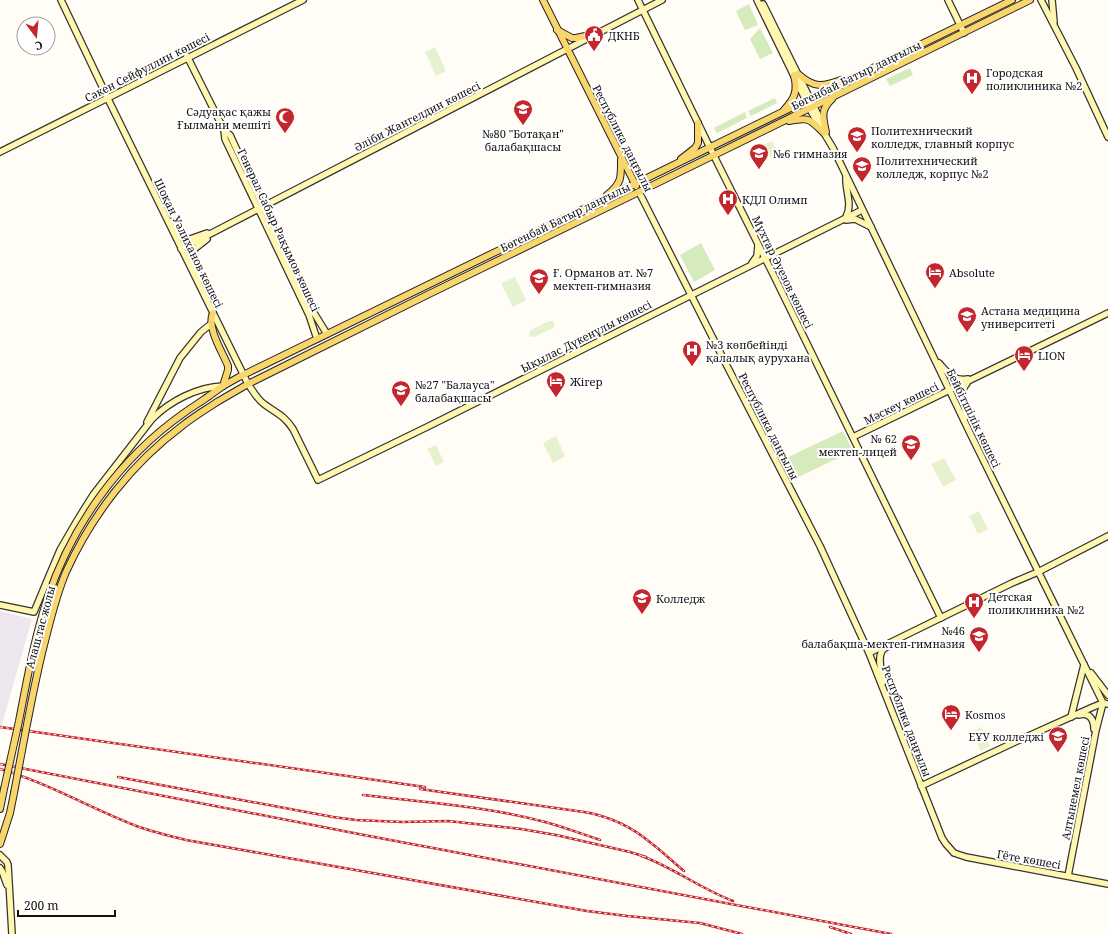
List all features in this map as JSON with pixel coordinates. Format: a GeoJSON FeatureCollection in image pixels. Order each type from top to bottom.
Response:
{"type":"FeatureCollection","features":[{"type":"Feature","properties":{"kind":"main road","name":"Республика даңғылы"},"geometry":{"type":"LineString","coordinates":[[543,0],[639,192]]}},
{"type":"Feature","properties":{"kind":"main road","name":"Бөгенбай Батыр даңғылы"},"geometry":{"type":"LineString","coordinates":[[209,396],[223,386],[244,375],[1011,0]]}},
{"type":"Feature","properties":{"kind":"main road","name":"Бөгенбай Батыр даңғылы"},"geometry":{"type":"LineString","coordinates":[[217,402],[248,384],[483,267],[812,108],[1030,0]]}},
{"type":"Feature","properties":{"kind":"main road"},"geometry":{"type":"LineString","coordinates":[[557,30],[572,38],[599,33]]}},
{"type":"Feature","properties":{"kind":"main road"},"geometry":{"type":"LineString","coordinates":[[796,75],[806,81],[823,86],[842,79],[852,78]]}},
{"type":"Feature","properties":{"kind":"main road"},"geometry":{"type":"LineString","coordinates":[[780,114],[795,95],[796,75]]}},
{"type":"Feature","properties":{"kind":"main road"},"geometry":{"type":"LineString","coordinates":[[825,132],[823,114],[824,108],[836,96]]}},
{"type":"Feature","properties":{"kind":"main road"},"geometry":{"type":"LineString","coordinates":[[782,122],[805,118],[810,120],[825,132]]}},
{"type":"Feature","properties":{"kind":"main road"},"geometry":{"type":"LineString","coordinates":[[676,164],[698,144],[698,123]]}},
{"type":"Feature","properties":{"kind":"main road"},"geometry":{"type":"LineString","coordinates":[[598,202],[618,184],[620,179],[621,158]]}},
{"type":"Feature","properties":{"kind":"main road"},"geometry":{"type":"LineString","coordinates":[[212,314],[211,324],[216,340],[228,366],[223,386]]}},
{"type":"Feature","properties":{"kind":"main road","name":"Алаш тас жолы"},"geometry":{"type":"LineString","coordinates":[[0,809],[19,721],[24,689],[37,633],[47,600],[65,553],[82,522],[102,493],[123,468],[163,429],[209,396]]}},
{"type":"Feature","properties":{"kind":"main road","name":"Алаш тас жолы"},"geometry":{"type":"LineString","coordinates":[[0,842],[10,813],[36,679],[52,612],[66,572],[101,509],[124,480],[164,440],[217,402]]}},
{"type":"Feature","properties":{"kind":"street","name":"Шоқан Уәлиханов көшесі"},"geometry":{"type":"LineString","coordinates":[[61,0],[212,314],[248,384],[264,404],[275,410],[289,422],[318,480]]}},
{"type":"Feature","properties":{"kind":"street","name":"Сәкен Сейфуллин көшесі"},"geometry":{"type":"LineString","coordinates":[[188,57],[296,0]]}},
{"type":"Feature","properties":{"kind":"street","name":"Сәкен Сейфуллин көшесі"},"geometry":{"type":"LineString","coordinates":[[0,152],[304,0]]}},
{"type":"Feature","properties":{"kind":"street","name":"Мұхтар Әуезов көшесі"},"geometry":{"type":"LineString","coordinates":[[638,0],[941,618]]}},
{"type":"Feature","properties":{"kind":"street","name":"Әліби Жангелдин көшесі"},"geometry":{"type":"LineString","coordinates":[[181,249],[261,209],[662,0]]}},
{"type":"Feature","properties":{"kind":"street","name":"Бейбітшілік көшесі"},"geometry":{"type":"LineString","coordinates":[[757,0],[796,75]]}},
{"type":"Feature","properties":{"kind":"street","name":"Бейбітшілік көшесі"},"geometry":{"type":"LineString","coordinates":[[761,0],[808,100],[829,140],[1038,572],[1105,704]]}},
{"type":"Feature","properties":{"kind":"street"},"geometry":{"type":"LineString","coordinates":[[948,0],[964,32]]}},
{"type":"Feature","properties":{"kind":"street"},"geometry":{"type":"LineString","coordinates":[[1042,0],[1108,137]]}},
{"type":"Feature","properties":{"kind":"street"},"geometry":{"type":"LineString","coordinates":[[1052,0],[1054,24]]}},
{"type":"Feature","properties":{"kind":"street","name":"Генерал Сабыр Рақымов көшесі"},"geometry":{"type":"LineString","coordinates":[[188,57],[224,130],[230,135],[261,209],[312,314],[328,334]]}},
{"type":"Feature","properties":{"kind":"street","name":"Сәкен Сейфуллин көшесі"},"geometry":{"type":"LineString","coordinates":[[0,149],[37,130],[107,98]]}},
{"type":"Feature","properties":{"kind":"street"},"geometry":{"type":"LineString","coordinates":[[846,177],[850,206],[846,217]]}},
{"type":"Feature","properties":{"kind":"street","name":"Республика даңғылы"},"geometry":{"type":"LineString","coordinates":[[639,192],[820,546],[869,653],[942,838],[949,849]]}},
{"type":"Feature","properties":{"kind":"street","name":"Ықылас Дүкенұлы көшесі"},"geometry":{"type":"LineString","coordinates":[[318,480],[862,210]]}},
{"type":"Feature","properties":{"kind":"street"},"geometry":{"type":"LineString","coordinates":[[165,216],[176,228],[181,237],[185,239],[190,239],[220,229]]}},
{"type":"Feature","properties":{"kind":"street"},"geometry":{"type":"LineString","coordinates":[[839,221],[855,219],[871,227]]}},
{"type":"Feature","properties":{"kind":"street"},"geometry":{"type":"LineString","coordinates":[[199,285],[198,274],[191,256],[192,252],[220,229]]}},
{"type":"Feature","properties":{"kind":"street"},"geometry":{"type":"LineString","coordinates":[[752,265],[757,256],[758,243]]}},
{"type":"Feature","properties":{"kind":"street","name":"Мәскеу көшесі"},"geometry":{"type":"LineString","coordinates":[[853,437],[1108,313]]}},
{"type":"Feature","properties":{"kind":"street","name":"Генерал Сабыр Рақымов көшесі"},"geometry":{"type":"LineString","coordinates":[[312,314],[317,339]]}},
{"type":"Feature","properties":{"kind":"street"},"geometry":{"type":"LineString","coordinates":[[142,431],[180,358],[201,332],[211,324]]}},
{"type":"Feature","properties":{"kind":"street"},"geometry":{"type":"LineString","coordinates":[[935,360],[956,379],[964,380],[978,376]]}},
{"type":"Feature","properties":{"kind":"street"},"geometry":{"type":"LineString","coordinates":[[964,420],[965,410],[961,396],[962,389],[969,381]]}},
{"type":"Feature","properties":{"kind":"street"},"geometry":{"type":"LineString","coordinates":[[0,604],[34,612],[60,550],[78,519],[93,495],[152,419],[161,410],[188,394],[213,386],[223,386]]}},
{"type":"Feature","properties":{"kind":"street"},"geometry":{"type":"LineString","coordinates":[[869,653],[1038,572],[1108,536]]}},
{"type":"Feature","properties":{"kind":"street"},"geometry":{"type":"LineString","coordinates":[[884,692],[880,656],[885,648],[894,641]]}},
{"type":"Feature","properties":{"kind":"street"},"geometry":{"type":"LineString","coordinates":[[1084,665],[1108,695]]}},
{"type":"Feature","properties":{"kind":"street"},"geometry":{"type":"LineString","coordinates":[[1071,717],[1084,665]]}},
{"type":"Feature","properties":{"kind":"street"},"geometry":{"type":"LineString","coordinates":[[921,786],[1014,742],[1105,704]]}},
{"type":"Feature","properties":{"kind":"street","name":"Алтынемел көшесі"},"geometry":{"type":"LineString","coordinates":[[1068,876],[1093,742],[1105,704]]}},
{"type":"Feature","properties":{"kind":"street"},"geometry":{"type":"LineString","coordinates":[[1071,717],[1086,714],[1091,718],[1094,726],[1093,742]]}},
{"type":"Feature","properties":{"kind":"street"},"geometry":{"type":"LineString","coordinates":[[0,796],[4,789]]}},
{"type":"Feature","properties":{"kind":"street","name":"Гёте көшесі"},"geometry":{"type":"LineString","coordinates":[[949,849],[954,853],[966,857],[1108,884]]}},
{"type":"Feature","properties":{"kind":"street"},"geometry":{"type":"LineString","coordinates":[[0,855],[8,865],[12,934]]}},
{"type":"Feature","properties":{"kind":"street"},"geometry":{"type":"LineString","coordinates":[[0,868],[9,891]]}},
{"type":"Feature","properties":{"kind":"shaded area"},"geometry":{"type":"Polygon","coordinates":[[[0,611],[32,619],[0,731],[0,611]]]}},
{"type":"Feature","properties":{"kind":"green space"},"geometry":{"type":"Polygon","coordinates":[[[749,4],[758,25],[745,30],[736,11],[749,4]]]}},
{"type":"Feature","properties":{"kind":"green space"},"geometry":{"type":"Polygon","coordinates":[[[760,28],[773,53],[760,59],[750,39],[760,28]]]}},
{"type":"Feature","properties":{"kind":"green space"},"geometry":{"type":"Polygon","coordinates":[[[435,47],[446,71],[436,76],[425,52],[435,47]]]}},
{"type":"Feature","properties":{"kind":"green space"},"geometry":{"type":"Polygon","coordinates":[[[910,68],[913,75],[890,86],[886,79],[910,68]]]}},
{"type":"Feature","properties":{"kind":"green space"},"geometry":{"type":"Polygon","coordinates":[[[775,98],[777,103],[751,116],[748,111],[775,98]]]}},
{"type":"Feature","properties":{"kind":"green space"},"geometry":{"type":"Polygon","coordinates":[[[745,112],[747,118],[717,133],[714,128],[745,112]]]}},
{"type":"Feature","properties":{"kind":"green space"},"geometry":{"type":"Polygon","coordinates":[[[772,141],[780,156],[772,160],[764,145],[772,141]]]}},
{"type":"Feature","properties":{"kind":"green space"},"geometry":{"type":"Polygon","coordinates":[[[701,243],[715,270],[694,282],[680,255],[701,243]]]}},
{"type":"Feature","properties":{"kind":"green space"},"geometry":{"type":"Polygon","coordinates":[[[515,277],[526,300],[513,307],[501,283],[515,277]]]}},
{"type":"Feature","properties":{"kind":"green space"},"geometry":{"type":"Polygon","coordinates":[[[1049,310],[1057,327],[1047,332],[1039,315],[1049,310]]]}},
{"type":"Feature","properties":{"kind":"green space"},"geometry":{"type":"Polygon","coordinates":[[[549,321],[554,322],[553,328],[534,337],[530,336],[529,333],[531,330],[549,321]]]}},
{"type":"Feature","properties":{"kind":"green space"},"geometry":{"type":"Polygon","coordinates":[[[843,431],[853,451],[792,480],[782,460],[843,431]]]}},
{"type":"Feature","properties":{"kind":"green space"},"geometry":{"type":"Polygon","coordinates":[[[556,436],[565,456],[553,463],[543,443],[556,436]]]}},
{"type":"Feature","properties":{"kind":"green space"},"geometry":{"type":"Polygon","coordinates":[[[436,445],[444,462],[436,466],[427,449],[436,445]]]}},
{"type":"Feature","properties":{"kind":"green space"},"geometry":{"type":"Polygon","coordinates":[[[944,458],[956,480],[943,487],[931,464],[944,458]]]}},
{"type":"Feature","properties":{"kind":"green space"},"geometry":{"type":"Polygon","coordinates":[[[979,511],[988,529],[978,534],[969,516],[979,511]]]}},
{"type":"Feature","properties":{"kind":"green space"},"geometry":{"type":"Polygon","coordinates":[[[981,727],[990,746],[981,751],[972,732],[981,727]]]}},
{"type":"Feature","properties":{"kind":"railway"},"geometry":{"type":"LineString","coordinates":[[0,727],[425,787]]}},
{"type":"Feature","properties":{"kind":"railway"},"geometry":{"type":"LineString","coordinates":[[0,764],[369,836],[891,934]]}},
{"type":"Feature","properties":{"kind":"railway"},"geometry":{"type":"LineString","coordinates":[[0,769],[35,781],[139,827],[186,840],[587,911],[700,923],[742,934]]}},
{"type":"Feature","properties":{"kind":"railway"},"geometry":{"type":"LineString","coordinates":[[118,777],[356,820],[402,822],[448,821],[521,829],[556,835],[646,857]]}},
{"type":"Feature","properties":{"kind":"railway"},"geometry":{"type":"LineString","coordinates":[[420,789],[584,812],[602,816],[628,827],[644,837],[684,871]]}},
{"type":"Feature","properties":{"kind":"railway"},"geometry":{"type":"LineString","coordinates":[[363,795],[454,805],[500,812],[552,824],[600,840]]}},
{"type":"Feature","properties":{"kind":"railway"},"geometry":{"type":"LineString","coordinates":[[642,856],[665,866],[710,891],[733,901]]}},
{"type":"Feature","properties":{"kind":"railway"},"geometry":{"type":"LineString","coordinates":[[830,927],[851,934]]}},
{"type":"Feature","properties":{"kind":"place","name":"ДКНБ"},"geometry":{"type":"Point","coordinates":[594,52]}},
{"type":"Feature","properties":{"kind":"place","name":"Городская поликлиника №2"},"geometry":{"type":"Point","coordinates":[972,95]}},
{"type":"Feature","properties":{"kind":"place","name":"№80 \"Ботақан\" балабақшасы"},"geometry":{"type":"Point","coordinates":[523,126]}},
{"type":"Feature","properties":{"kind":"place","name":"Сәдуақас қажы Ғылмани мешіті"},"geometry":{"type":"Point","coordinates":[285,134]}},
{"type":"Feature","properties":{"kind":"place","name":"Политехнический колледж, главный корпус"},"geometry":{"type":"Point","coordinates":[857,153]}},
{"type":"Feature","properties":{"kind":"place","name":"№6 гимназия"},"geometry":{"type":"Point","coordinates":[759,170]}},
{"type":"Feature","properties":{"kind":"place","name":"Политехнический колледж, корпус №2"},"geometry":{"type":"Point","coordinates":[862,183]}},
{"type":"Feature","properties":{"kind":"place","name":"КДЛ Олимп"},"geometry":{"type":"Point","coordinates":[728,216]}},
{"type":"Feature","properties":{"kind":"place","name":"Absolute"},"geometry":{"type":"Point","coordinates":[935,289]}},
{"type":"Feature","properties":{"kind":"place","name":"Ғ. Орманов ат. №7 мектеп-гимназия"},"geometry":{"type":"Point","coordinates":[539,295]}},
{"type":"Feature","properties":{"kind":"place","name":"Астана медицина университеті"},"geometry":{"type":"Point","coordinates":[967,333]}},
{"type":"Feature","properties":{"kind":"place","name":"№3 көпбейінді қалалық аурухана"},"geometry":{"type":"Point","coordinates":[692,367]}},
{"type":"Feature","properties":{"kind":"place","name":"LION"},"geometry":{"type":"Point","coordinates":[1024,372]}},
{"type":"Feature","properties":{"kind":"place","name":"Жiгер"},"geometry":{"type":"Point","coordinates":[556,398]}},
{"type":"Feature","properties":{"kind":"place","name":"№27 \"Балауса\" балабақшасы"},"geometry":{"type":"Point","coordinates":[401,407]}},
{"type":"Feature","properties":{"kind":"place","name":"№ 62 мектеп-лицей"},"geometry":{"type":"Point","coordinates":[911,461]}},
{"type":"Feature","properties":{"kind":"place","name":"Колледж"},"geometry":{"type":"Point","coordinates":[642,615]}},
{"type":"Feature","properties":{"kind":"place","name":"Детская поликлиника №2"},"geometry":{"type":"Point","coordinates":[974,619]}},
{"type":"Feature","properties":{"kind":"place","name":"№46 балабақша-мектеп-гимназия"},"geometry":{"type":"Point","coordinates":[979,653]}},
{"type":"Feature","properties":{"kind":"place","name":"Kosmos"},"geometry":{"type":"Point","coordinates":[951,731]}},
{"type":"Feature","properties":{"kind":"place","name":"ЕҰУ колледжі"},"geometry":{"type":"Point","coordinates":[1058,753]}}]}
